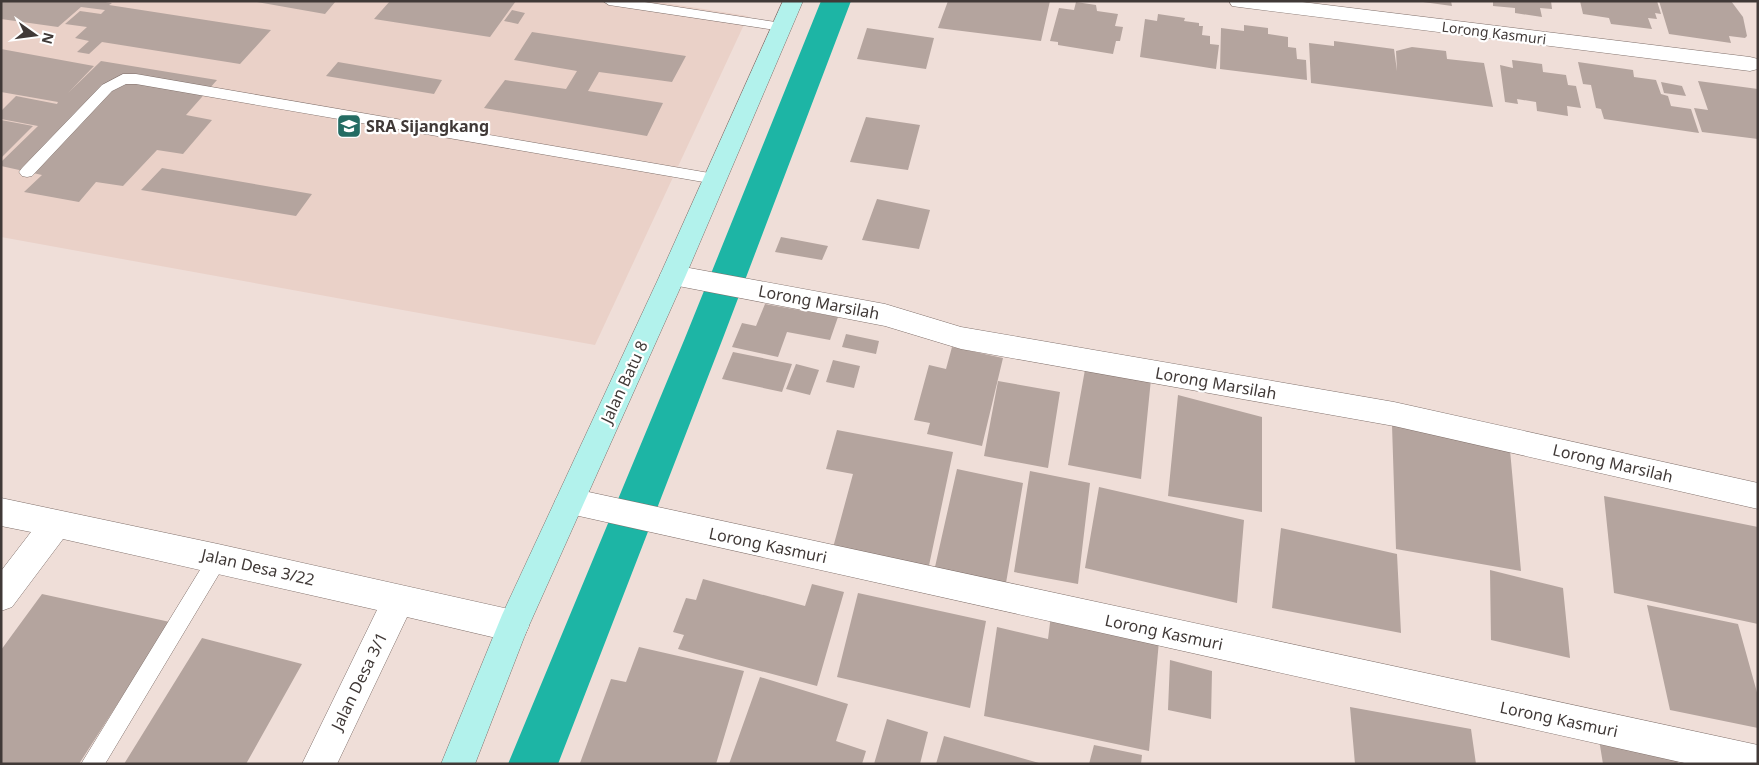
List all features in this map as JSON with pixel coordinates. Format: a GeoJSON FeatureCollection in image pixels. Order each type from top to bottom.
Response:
{"type":"FeatureCollection","features":[{"type":"Feature","properties":{"kind":"street","name":"Jalan Batu 8"},"geometry":{"type":"LineString","coordinates":[[458,764],[513,626],[673,275],[793,1]]}},
{"type":"Feature","properties":{"kind":"street","name":"Lorong Kasmuri"},"geometry":{"type":"LineString","coordinates":[[1238,1],[1750,64]]}},
{"type":"Feature","properties":{"kind":"street","name":"Lorong Marsilah"},"geometry":{"type":"LineString","coordinates":[[673,275],[885,315],[961,338],[1394,414],[1758,496]]}},
{"type":"Feature","properties":{"kind":"street","name":"Lorong Kasmuri"},"geometry":{"type":"LineString","coordinates":[[570,501],[1758,762]]}},
{"type":"Feature","properties":{"kind":"street","name":"Jalan Desa 3/22"},"geometry":{"type":"LineString","coordinates":[[1,512],[55,525],[218,558],[513,626]]}},
{"type":"Feature","properties":{"kind":"street"},"geometry":{"type":"LineString","coordinates":[[1,596],[55,525]]}},
{"type":"Feature","properties":{"kind":"street","name":"Jalan Desa 3/1"},"geometry":{"type":"LineString","coordinates":[[319,764],[399,599]]}},
{"type":"Feature","properties":{"kind":"lane"},"geometry":{"type":"LineString","coordinates":[[609,1],[782,27]]}},
{"type":"Feature","properties":{"kind":"lane"},"geometry":{"type":"LineString","coordinates":[[27,172],[107,88],[123,79],[136,79],[715,179]]}},
{"type":"Feature","properties":{"kind":"lane"},"geometry":{"type":"LineString","coordinates":[[92,764],[218,558]]}},
{"type":"Feature","properties":{"kind":"shaded area","name":"SRA Sijangkang"},"geometry":{"type":"Polygon","coordinates":[[[1,1],[653,1],[748,16],[595,345],[1,237],[1,1]]]}},
{"type":"Feature","properties":{"kind":"building"},"geometry":{"type":"Polygon","coordinates":[[[1,1],[99,1],[112,3],[109,5],[271,30],[240,64],[102,42],[89,54],[77,52],[89,41],[75,38],[87,27],[65,24],[80,11],[101,14],[105,10],[81,7],[58,27],[1,19],[1,1]]]}},
{"type":"Feature","properties":{"kind":"building"},"geometry":{"type":"Polygon","coordinates":[[[251,1],[336,1],[325,14],[251,1]]]}},
{"type":"Feature","properties":{"kind":"building"},"geometry":{"type":"Polygon","coordinates":[[[390,1],[516,1],[490,37],[374,19],[390,1]]]}},
{"type":"Feature","properties":{"kind":"building"},"geometry":{"type":"Polygon","coordinates":[[[948,1],[1050,1],[1041,41],[938,28],[948,1]]]}},
{"type":"Feature","properties":{"kind":"building"},"geometry":{"type":"Polygon","coordinates":[[[1451,1],[1452,6],[1423,2],[1451,1]]]}},
{"type":"Feature","properties":{"kind":"building"},"geometry":{"type":"Polygon","coordinates":[[[1493,1],[1551,1],[1552,9],[1540,8],[1542,17],[1515,13],[1515,8],[1493,6],[1493,1]]]}},
{"type":"Feature","properties":{"kind":"building"},"geometry":{"type":"Polygon","coordinates":[[[1580,1],[1657,1],[1661,14],[1655,13],[1657,19],[1648,18],[1652,29],[1611,24],[1609,18],[1583,14],[1580,1]]]}},
{"type":"Feature","properties":{"kind":"building"},"geometry":{"type":"Polygon","coordinates":[[[1659,1],[1731,1],[1743,17],[1747,36],[1745,38],[1729,36],[1731,43],[1669,34],[1659,1]]]}},
{"type":"Feature","properties":{"kind":"building"},"geometry":{"type":"Polygon","coordinates":[[[1076,2],[1096,5],[1097,11],[1118,14],[1115,26],[1123,27],[1120,41],[1116,41],[1113,54],[1058,45],[1058,42],[1050,41],[1059,8],[1074,10],[1076,2]]]}},
{"type":"Feature","properties":{"kind":"building"},"geometry":{"type":"Polygon","coordinates":[[[512,10],[525,13],[518,24],[504,21],[512,10]]]}},
{"type":"Feature","properties":{"kind":"building"},"geometry":{"type":"Polygon","coordinates":[[[1158,14],[1185,18],[1184,21],[1199,23],[1199,26],[1203,26],[1202,35],[1210,36],[1210,44],[1219,45],[1216,69],[1140,57],[1145,19],[1157,21],[1158,14]]]}},
{"type":"Feature","properties":{"kind":"building"},"geometry":{"type":"Polygon","coordinates":[[[1244,25],[1268,28],[1268,34],[1288,37],[1288,47],[1296,48],[1297,59],[1306,60],[1307,80],[1220,69],[1221,28],[1244,31],[1244,25]]]}},
{"type":"Feature","properties":{"kind":"building"},"geometry":{"type":"Polygon","coordinates":[[[867,28],[934,38],[926,69],[857,59],[867,28]]]}},
{"type":"Feature","properties":{"kind":"building"},"geometry":{"type":"Polygon","coordinates":[[[532,32],[686,56],[672,82],[599,72],[588,91],[663,103],[647,136],[484,108],[505,80],[566,89],[577,71],[514,60],[532,32]]]}},
{"type":"Feature","properties":{"kind":"building"},"geometry":{"type":"Polygon","coordinates":[[[1334,41],[1394,49],[1397,71],[1396,51],[1412,47],[1446,51],[1447,59],[1484,63],[1493,107],[1311,83],[1309,43],[1334,46],[1334,41]]]}},
{"type":"Feature","properties":{"kind":"building"},"geometry":{"type":"Polygon","coordinates":[[[1,49],[94,66],[68,93],[101,61],[217,80],[186,115],[212,120],[183,154],[157,150],[123,186],[96,182],[79,202],[24,192],[42,175],[1,166],[1,162],[38,126],[1,119],[1,111],[16,96],[57,104],[58,102],[1,92],[1,49]]]}},
{"type":"Feature","properties":{"kind":"building"},"geometry":{"type":"Polygon","coordinates":[[[1512,60],[1542,64],[1543,72],[1566,75],[1568,85],[1576,86],[1581,108],[1567,106],[1568,116],[1537,111],[1536,102],[1517,99],[1518,104],[1505,102],[1500,65],[1513,68],[1512,60]]]}},
{"type":"Feature","properties":{"kind":"building"},"geometry":{"type":"Polygon","coordinates":[[[338,62],[442,80],[434,94],[326,76],[338,62]]]}},
{"type":"Feature","properties":{"kind":"building"},"geometry":{"type":"Polygon","coordinates":[[[1578,62],[1633,70],[1634,77],[1656,80],[1661,94],[1668,96],[1671,106],[1691,109],[1699,133],[1604,119],[1601,109],[1596,108],[1591,85],[1583,84],[1578,62]]]}},
{"type":"Feature","properties":{"kind":"building"},"geometry":{"type":"Polygon","coordinates":[[[1698,81],[1758,89],[1758,139],[1702,132],[1694,108],[1708,110],[1698,81]]]}},
{"type":"Feature","properties":{"kind":"building"},"geometry":{"type":"Polygon","coordinates":[[[1661,82],[1682,86],[1686,96],[1664,93],[1661,82]]]}},
{"type":"Feature","properties":{"kind":"building"},"geometry":{"type":"Polygon","coordinates":[[[866,117],[920,125],[908,170],[850,162],[866,117]]]}},
{"type":"Feature","properties":{"kind":"building"},"geometry":{"type":"Polygon","coordinates":[[[1,120],[33,126],[1,158],[1,120]]]}},
{"type":"Feature","properties":{"kind":"building"},"geometry":{"type":"Polygon","coordinates":[[[162,168],[312,194],[296,216],[141,190],[162,168]]]}},
{"type":"Feature","properties":{"kind":"building"},"geometry":{"type":"Polygon","coordinates":[[[877,199],[930,210],[919,249],[862,240],[877,199]]]}},
{"type":"Feature","properties":{"kind":"building"},"geometry":{"type":"Polygon","coordinates":[[[781,237],[828,246],[822,260],[775,252],[781,237]]]}},
{"type":"Feature","properties":{"kind":"building"},"geometry":{"type":"Polygon","coordinates":[[[765,304],[838,317],[830,340],[787,332],[778,357],[732,347],[742,323],[756,326],[765,304]]]}},
{"type":"Feature","properties":{"kind":"building"},"geometry":{"type":"Polygon","coordinates":[[[846,334],[879,341],[876,354],[842,347],[846,334]]]}},
{"type":"Feature","properties":{"kind":"building"},"geometry":{"type":"Polygon","coordinates":[[[952,347],[1003,358],[982,446],[927,434],[930,423],[914,420],[929,365],[946,369],[952,347]]]}},
{"type":"Feature","properties":{"kind":"building"},"geometry":{"type":"Polygon","coordinates":[[[733,352],[792,364],[782,392],[722,379],[733,352]]]}},
{"type":"Feature","properties":{"kind":"building"},"geometry":{"type":"Polygon","coordinates":[[[833,360],[860,366],[854,388],[826,382],[833,360]]]}},
{"type":"Feature","properties":{"kind":"building"},"geometry":{"type":"Polygon","coordinates":[[[796,364],[819,370],[810,395],[786,389],[796,364]]]}},
{"type":"Feature","properties":{"kind":"building"},"geometry":{"type":"Polygon","coordinates":[[[1086,364],[1151,379],[1141,479],[1068,465],[1086,364]]]}},
{"type":"Feature","properties":{"kind":"building"},"geometry":{"type":"Polygon","coordinates":[[[998,381],[1060,392],[1048,468],[984,456],[998,381]]]}},
{"type":"Feature","properties":{"kind":"building"},"geometry":{"type":"Polygon","coordinates":[[[1178,395],[1262,417],[1262,512],[1168,496],[1178,395]]]}},
{"type":"Feature","properties":{"kind":"building"},"geometry":{"type":"Polygon","coordinates":[[[1392,425],[1510,450],[1521,571],[1396,549],[1392,425]]]}},
{"type":"Feature","properties":{"kind":"building"},"geometry":{"type":"Polygon","coordinates":[[[837,430],[953,452],[927,575],[831,555],[853,474],[826,469],[837,430]]]}},
{"type":"Feature","properties":{"kind":"building"},"geometry":{"type":"Polygon","coordinates":[[[957,469],[1023,483],[1006,583],[935,567],[957,469]]]}},
{"type":"Feature","properties":{"kind":"building"},"geometry":{"type":"Polygon","coordinates":[[[1030,471],[1090,483],[1078,584],[1014,572],[1030,471]]]}},
{"type":"Feature","properties":{"kind":"building"},"geometry":{"type":"Polygon","coordinates":[[[1099,487],[1244,520],[1237,603],[1085,568],[1099,487]]]}},
{"type":"Feature","properties":{"kind":"building"},"geometry":{"type":"Polygon","coordinates":[[[1604,496],[1758,527],[1758,624],[1614,593],[1604,496]]]}},
{"type":"Feature","properties":{"kind":"building"},"geometry":{"type":"Polygon","coordinates":[[[1281,528],[1397,554],[1401,633],[1272,608],[1281,528]]]}},
{"type":"Feature","properties":{"kind":"building"},"geometry":{"type":"Polygon","coordinates":[[[1490,570],[1563,588],[1570,658],[1491,640],[1490,570]]]}},
{"type":"Feature","properties":{"kind":"building"},"geometry":{"type":"Polygon","coordinates":[[[703,579],[805,606],[812,584],[844,592],[817,686],[678,649],[684,635],[673,632],[686,598],[696,600],[703,579]]]}},
{"type":"Feature","properties":{"kind":"building"},"geometry":{"type":"Polygon","coordinates":[[[858,593],[986,621],[970,708],[837,677],[858,593]]]}},
{"type":"Feature","properties":{"kind":"building"},"geometry":{"type":"Polygon","coordinates":[[[42,594],[170,622],[79,764],[1,764],[1,650],[42,594]]]}},
{"type":"Feature","properties":{"kind":"building"},"geometry":{"type":"Polygon","coordinates":[[[1647,605],[1738,624],[1758,696],[1758,728],[1670,710],[1647,605]]]}},
{"type":"Feature","properties":{"kind":"building"},"geometry":{"type":"Polygon","coordinates":[[[1051,615],[1159,641],[1149,751],[984,716],[997,627],[1048,639],[1051,615]]]}},
{"type":"Feature","properties":{"kind":"building"},"geometry":{"type":"Polygon","coordinates":[[[202,638],[302,664],[246,764],[124,764],[202,638]]]}},
{"type":"Feature","properties":{"kind":"building"},"geometry":{"type":"Polygon","coordinates":[[[639,647],[744,671],[716,764],[580,763],[611,679],[626,682],[639,647]]]}},
{"type":"Feature","properties":{"kind":"building"},"geometry":{"type":"Polygon","coordinates":[[[1170,660],[1212,671],[1211,719],[1168,710],[1170,660]]]}},
{"type":"Feature","properties":{"kind":"building"},"geometry":{"type":"Polygon","coordinates":[[[760,677],[848,704],[836,741],[866,751],[862,764],[729,764],[760,677]]]}},
{"type":"Feature","properties":{"kind":"building"},"geometry":{"type":"Polygon","coordinates":[[[1350,707],[1471,729],[1476,764],[1355,764],[1350,707]]]}},
{"type":"Feature","properties":{"kind":"building"},"geometry":{"type":"Polygon","coordinates":[[[887,719],[928,732],[920,764],[874,764],[887,719]]]}},
{"type":"Feature","properties":{"kind":"building"},"geometry":{"type":"Polygon","coordinates":[[[1597,727],[1674,744],[1678,764],[1603,764],[1597,727]]]}},
{"type":"Feature","properties":{"kind":"building"},"geometry":{"type":"Polygon","coordinates":[[[944,736],[1039,763],[1039,764],[936,764],[944,736]]]}},
{"type":"Feature","properties":{"kind":"building"},"geometry":{"type":"Polygon","coordinates":[[[1094,745],[1142,755],[1141,764],[1089,764],[1094,745]]]}},
{"type":"Feature","properties":{"kind":"waterway"},"geometry":{"type":"LineString","coordinates":[[533,764],[704,338],[836,1]]}},
{"type":"Feature","properties":{"kind":"place","name":"SRA Sijangkang"},"geometry":{"type":"Point","coordinates":[349,126]}}]}
